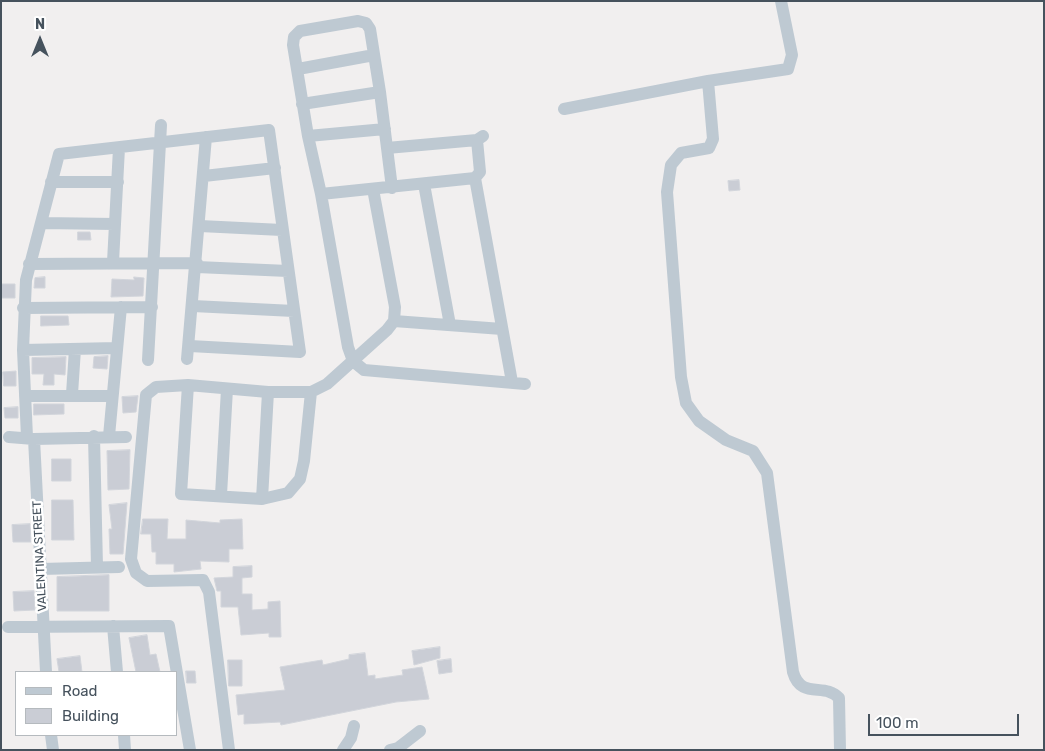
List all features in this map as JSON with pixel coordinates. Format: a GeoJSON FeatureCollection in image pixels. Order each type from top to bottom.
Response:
{"type":"FeatureCollection","features":[{"type":"Feature","properties":{"kind":"street"},"geometry":{"type":"LineString","coordinates":[[564,109],[708,81],[788,69],[792,55],[781,1]]}},
{"type":"Feature","properties":{"kind":"street"},"geometry":{"type":"LineString","coordinates":[[392,188],[370,29],[366,23],[358,21],[300,31],[294,36],[293,45],[302,104],[353,361],[364,370],[525,384]]}},
{"type":"Feature","properties":{"kind":"street"},"geometry":{"type":"LineString","coordinates":[[298,69],[374,55]]}},
{"type":"Feature","properties":{"kind":"street"},"geometry":{"type":"LineString","coordinates":[[708,81],[713,138],[709,148],[681,152],[675,157],[671,165],[667,192],[681,377],[686,403],[699,421],[726,440],[753,451],[767,473],[796,682],[802,687],[835,693],[839,698],[840,750]]}},
{"type":"Feature","properties":{"kind":"street"},"geometry":{"type":"LineString","coordinates":[[302,104],[380,92]]}},
{"type":"Feature","properties":{"kind":"street"},"geometry":{"type":"LineString","coordinates":[[148,360],[155,262],[161,125]]}},
{"type":"Feature","properties":{"kind":"street"},"geometry":{"type":"LineString","coordinates":[[308,136],[385,129]]}},
{"type":"Feature","properties":{"kind":"street"},"geometry":{"type":"LineString","coordinates":[[113,262],[119,148],[160,142],[269,130],[300,352],[188,353],[197,265],[206,137]]}},
{"type":"Feature","properties":{"kind":"street"},"geometry":{"type":"LineString","coordinates":[[321,194],[475,178],[480,172],[480,138],[387,148]]}},
{"type":"Feature","properties":{"kind":"street","name":"VALENTINA STREET"},"geometry":{"type":"LineString","coordinates":[[46,671],[23,350],[23,308],[29,264],[59,154],[119,148]]}},
{"type":"Feature","properties":{"kind":"street"},"geometry":{"type":"LineString","coordinates":[[204,176],[275,168]]}},
{"type":"Feature","properties":{"kind":"street"},"geometry":{"type":"LineString","coordinates":[[475,178],[512,382]]}},
{"type":"Feature","properties":{"kind":"street"},"geometry":{"type":"LineString","coordinates":[[51,182],[118,182]]}},
{"type":"Feature","properties":{"kind":"street"},"geometry":{"type":"LineString","coordinates":[[424,184],[450,325]]}},
{"type":"Feature","properties":{"kind":"street"},"geometry":{"type":"LineString","coordinates":[[229,750],[209,592],[204,580],[147,581],[136,573],[131,559],[146,395],[156,387],[188,386],[268,392],[311,392],[327,384],[353,361],[394,321],[395,307],[373,189]]}},
{"type":"Feature","properties":{"kind":"street"},"geometry":{"type":"LineString","coordinates":[[41,223],[115,224]]}},
{"type":"Feature","properties":{"kind":"street"},"geometry":{"type":"LineString","coordinates":[[200,226],[282,230]]}},
{"type":"Feature","properties":{"kind":"street"},"geometry":{"type":"LineString","coordinates":[[29,264],[155,262],[288,271]]}},
{"type":"Feature","properties":{"kind":"street"},"geometry":{"type":"LineString","coordinates":[[23,308],[152,306]]}},
{"type":"Feature","properties":{"kind":"street"},"geometry":{"type":"LineString","coordinates":[[193,306],[294,311]]}},
{"type":"Feature","properties":{"kind":"street"},"geometry":{"type":"LineString","coordinates":[[109,436],[121,307]]}},
{"type":"Feature","properties":{"kind":"street"},"geometry":{"type":"LineString","coordinates":[[394,321],[502,329]]}},
{"type":"Feature","properties":{"kind":"street"},"geometry":{"type":"LineString","coordinates":[[23,350],[117,348]]}},
{"type":"Feature","properties":{"kind":"street"},"geometry":{"type":"LineString","coordinates":[[72,394],[75,349]]}},
{"type":"Feature","properties":{"kind":"street"},"geometry":{"type":"LineString","coordinates":[[188,386],[181,494],[262,499],[288,493],[300,479],[304,461],[311,392]]}},
{"type":"Feature","properties":{"kind":"street"},"geometry":{"type":"LineString","coordinates":[[221,495],[227,389]]}},
{"type":"Feature","properties":{"kind":"street"},"geometry":{"type":"LineString","coordinates":[[262,499],[268,392]]}},
{"type":"Feature","properties":{"kind":"street"},"geometry":{"type":"LineString","coordinates":[[25,396],[72,394],[112,396]]}},
{"type":"Feature","properties":{"kind":"street"},"geometry":{"type":"LineString","coordinates":[[94,436],[97,567]]}},
{"type":"Feature","properties":{"kind":"street"},"geometry":{"type":"LineString","coordinates":[[9,437],[126,437]]}},
{"type":"Feature","properties":{"kind":"street"},"geometry":{"type":"LineString","coordinates":[[40,569],[119,567]]}},
{"type":"Feature","properties":{"kind":"street"},"geometry":{"type":"LineString","coordinates":[[113,626],[117,671]]}},
{"type":"Feature","properties":{"kind":"street"},"geometry":{"type":"LineString","coordinates":[[8,627],[169,626],[177,671]]}},
{"type":"Feature","properties":{"kind":"street"},"geometry":{"type":"LineString","coordinates":[[178,679],[190,750]]}},
{"type":"Feature","properties":{"kind":"street"},"geometry":{"type":"LineString","coordinates":[[343,750],[351,738],[354,726]]}},
{"type":"Feature","properties":{"kind":"street"},"geometry":{"type":"LineString","coordinates":[[390,750],[398,748],[420,731]]}},
{"type":"Feature","properties":{"kind":"street"},"geometry":{"type":"LineString","coordinates":[[51,736],[53,750]]}},
{"type":"Feature","properties":{"kind":"street"},"geometry":{"type":"LineString","coordinates":[[124,736],[125,750]]}},
{"type":"Feature","properties":{"kind":"building"},"geometry":{"type":"Polygon","coordinates":[[[739,180],[740,190],[729,191],[728,181],[739,180]]]}},
{"type":"Feature","properties":{"kind":"building"},"geometry":{"type":"Polygon","coordinates":[[[78,232],[90,232],[91,240],[78,240],[78,232]]]}},
{"type":"Feature","properties":{"kind":"building"},"geometry":{"type":"Polygon","coordinates":[[[45,277],[45,288],[34,288],[35,278],[45,277]]]}},
{"type":"Feature","properties":{"kind":"building"},"geometry":{"type":"Polygon","coordinates":[[[134,277],[144,278],[143,296],[111,297],[112,279],[134,280],[134,277]]]}},
{"type":"Feature","properties":{"kind":"building"},"geometry":{"type":"Polygon","coordinates":[[[1,284],[15,284],[15,298],[1,298],[1,284]]]}},
{"type":"Feature","properties":{"kind":"building"},"geometry":{"type":"Polygon","coordinates":[[[41,316],[68,316],[69,325],[41,326],[41,316]]]}},
{"type":"Feature","properties":{"kind":"building"},"geometry":{"type":"Polygon","coordinates":[[[108,356],[107,369],[93,368],[94,357],[108,356]]]}},
{"type":"Feature","properties":{"kind":"building"},"geometry":{"type":"Polygon","coordinates":[[[66,357],[65,375],[54,374],[54,385],[43,385],[44,374],[32,374],[32,358],[66,357]]]}},
{"type":"Feature","properties":{"kind":"building"},"geometry":{"type":"Polygon","coordinates":[[[16,371],[16,386],[4,386],[3,372],[16,371]]]}},
{"type":"Feature","properties":{"kind":"building"},"geometry":{"type":"Polygon","coordinates":[[[138,396],[136,412],[123,413],[122,397],[138,396]]]}},
{"type":"Feature","properties":{"kind":"building"},"geometry":{"type":"Polygon","coordinates":[[[34,404],[64,404],[64,414],[34,415],[34,404]]]}},
{"type":"Feature","properties":{"kind":"building"},"geometry":{"type":"Polygon","coordinates":[[[18,407],[18,418],[5,418],[4,408],[18,407]]]}},
{"type":"Feature","properties":{"kind":"building"},"geometry":{"type":"Polygon","coordinates":[[[130,450],[129,489],[108,490],[107,451],[130,450]]]}},
{"type":"Feature","properties":{"kind":"building"},"geometry":{"type":"Polygon","coordinates":[[[52,459],[71,459],[71,481],[52,481],[52,459]]]}},
{"type":"Feature","properties":{"kind":"building"},"geometry":{"type":"Polygon","coordinates":[[[52,500],[73,500],[74,540],[52,540],[52,500]]]}},
{"type":"Feature","properties":{"kind":"building"},"geometry":{"type":"Polygon","coordinates":[[[127,503],[123,554],[110,554],[109,529],[112,529],[109,505],[127,503]]]}},
{"type":"Feature","properties":{"kind":"building"},"geometry":{"type":"Polygon","coordinates":[[[143,519],[168,519],[167,539],[186,539],[186,520],[220,523],[220,520],[242,519],[243,549],[229,549],[229,562],[200,561],[201,569],[174,572],[174,564],[156,564],[156,552],[152,552],[151,534],[141,534],[143,519]]]}},
{"type":"Feature","properties":{"kind":"building"},"geometry":{"type":"Polygon","coordinates":[[[30,524],[31,542],[13,542],[12,525],[30,524]]]}},
{"type":"Feature","properties":{"kind":"building"},"geometry":{"type":"Polygon","coordinates":[[[252,566],[252,577],[242,578],[242,594],[252,594],[252,610],[268,609],[268,602],[280,601],[281,637],[269,637],[269,633],[241,635],[238,607],[221,607],[221,591],[217,591],[214,578],[233,577],[233,567],[252,566]]]}},
{"type":"Feature","properties":{"kind":"building"},"geometry":{"type":"Polygon","coordinates":[[[109,575],[109,611],[57,611],[57,577],[109,575]]]}},
{"type":"Feature","properties":{"kind":"building"},"geometry":{"type":"Polygon","coordinates":[[[34,591],[35,610],[14,611],[13,592],[34,591]]]}},
{"type":"Feature","properties":{"kind":"building"},"geometry":{"type":"Polygon","coordinates":[[[147,635],[150,655],[156,654],[160,671],[136,671],[129,638],[147,635]]]}},
{"type":"Feature","properties":{"kind":"building"},"geometry":{"type":"Polygon","coordinates":[[[440,647],[440,658],[414,665],[412,651],[440,647]]]}},
{"type":"Feature","properties":{"kind":"building"},"geometry":{"type":"Polygon","coordinates":[[[365,653],[368,676],[375,675],[375,679],[403,675],[402,670],[422,667],[429,699],[396,702],[281,725],[280,722],[244,724],[244,714],[238,715],[236,695],[285,690],[280,667],[322,660],[323,665],[349,659],[349,655],[365,653]]]}},
{"type":"Feature","properties":{"kind":"building"},"geometry":{"type":"Polygon","coordinates":[[[80,656],[82,671],[59,671],[57,659],[80,656]]]}},
{"type":"Feature","properties":{"kind":"building"},"geometry":{"type":"Polygon","coordinates":[[[451,659],[452,672],[439,674],[437,661],[451,659]]]}},
{"type":"Feature","properties":{"kind":"building"},"geometry":{"type":"Polygon","coordinates":[[[228,660],[242,660],[242,686],[229,686],[228,660]]]}},
{"type":"Feature","properties":{"kind":"building"},"geometry":{"type":"Polygon","coordinates":[[[186,671],[195,671],[196,683],[187,683],[186,671]]]}}]}
